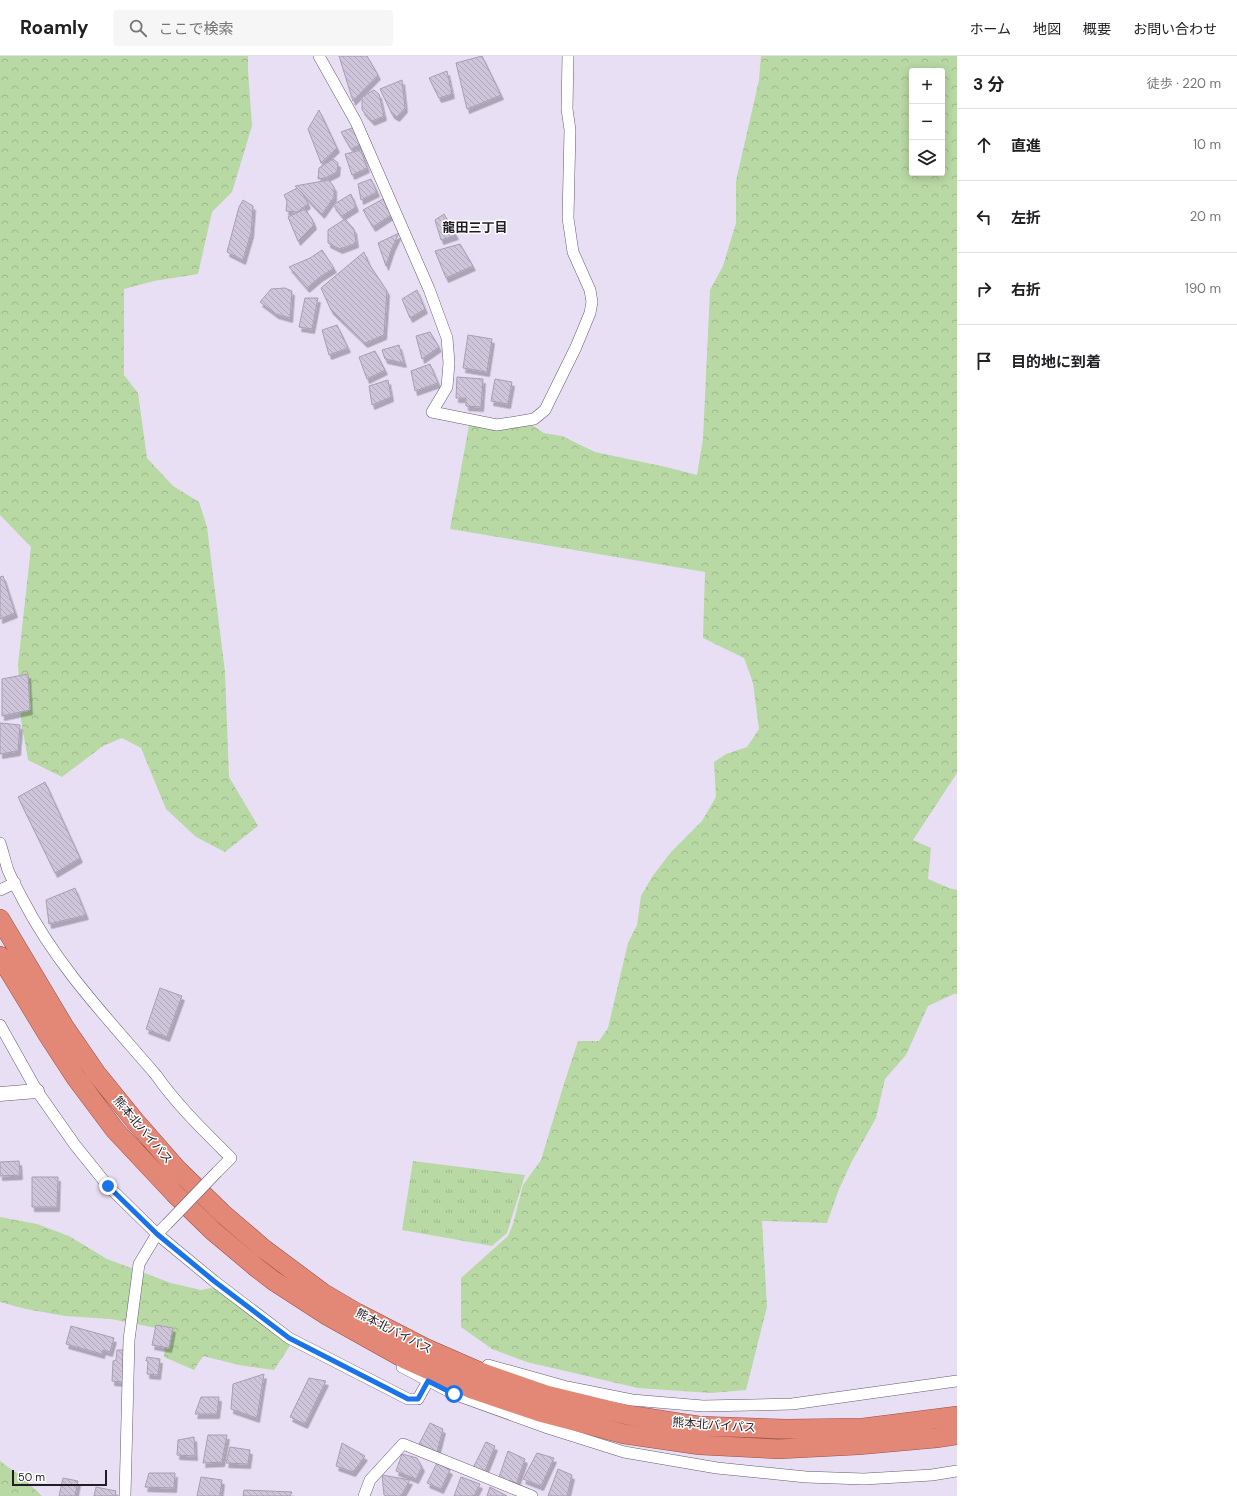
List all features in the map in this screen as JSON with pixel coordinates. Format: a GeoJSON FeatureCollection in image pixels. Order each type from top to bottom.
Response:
{"type":"FeatureCollection","features":[{"type":"Feature","properties":{"kind":"highway","name":"熊本北バイパス"},"geometry":{"type":"LineString","coordinates":[[0,918],[65,1028],[96,1073],[135,1121],[178,1170],[222,1213],[264,1249],[323,1293],[357,1313],[426,1348],[480,1372],[546,1395],[628,1415],[699,1426],[786,1429],[863,1428],[957,1416]]}},
{"type":"Feature","properties":{"kind":"highway","name":"熊本北バイパス"},"geometry":{"type":"LineString","coordinates":[[0,956],[64,1060],[115,1130],[180,1199],[213,1231],[274,1281],[328,1316],[405,1359],[472,1389],[533,1409],[624,1434],[700,1445],[779,1449],[858,1445],[957,1435]]}},
{"type":"Feature","properties":{"kind":"street"},"geometry":{"type":"LineString","coordinates":[[319,56],[356,122],[429,289],[447,338],[449,363],[447,387],[432,412],[497,425],[534,418],[545,410],[576,347],[590,313],[592,302],[590,290],[573,252],[568,218],[570,130],[567,109],[568,56]]}},
{"type":"Feature","properties":{"kind":"street"},"geometry":{"type":"LineString","coordinates":[[0,844],[8,871],[32,916],[58,958],[92,1001],[156,1074],[165,1087],[203,1130],[231,1158],[157,1234],[139,1264],[129,1340],[125,1496]]}},
{"type":"Feature","properties":{"kind":"street"},"geometry":{"type":"LineString","coordinates":[[0,890],[15,883]]}},
{"type":"Feature","properties":{"kind":"street"},"geometry":{"type":"LineString","coordinates":[[0,1025],[37,1091],[75,1145],[108,1186],[157,1234],[214,1281],[289,1338],[408,1399],[418,1399],[428,1381]]}},
{"type":"Feature","properties":{"kind":"street"},"geometry":{"type":"LineString","coordinates":[[0,1094],[37,1091]]}},
{"type":"Feature","properties":{"kind":"street"},"geometry":{"type":"LineString","coordinates":[[274,1281],[305,1307],[339,1332],[454,1394],[548,1428],[624,1452],[717,1468],[806,1478],[864,1479],[932,1475],[957,1471]]}},
{"type":"Feature","properties":{"kind":"street"},"geometry":{"type":"LineString","coordinates":[[357,1313],[440,1348],[494,1367],[567,1387],[632,1400],[703,1406],[792,1404],[957,1382]]}},
{"type":"Feature","properties":{"kind":"street"},"geometry":{"type":"LineString","coordinates":[[364,1496],[370,1480],[403,1444],[519,1494],[532,1496]]}},
{"type":"Feature","properties":{"kind":"green space"},"geometry":{"type":"Polygon","coordinates":[[[0,56],[248,56],[252,126],[232,192],[212,212],[198,274],[154,281],[124,289],[124,375],[138,393],[147,458],[173,486],[199,502],[207,527],[225,672],[229,777],[258,826],[225,852],[196,837],[166,809],[141,748],[122,738],[103,746],[62,777],[28,760],[21,720],[18,664],[31,547],[0,515],[0,56]]]}},
{"type":"Feature","properties":{"kind":"green space"},"geometry":{"type":"Polygon","coordinates":[[[761,56],[957,56],[957,773],[913,840],[931,848],[928,879],[957,890],[957,994],[928,1006],[906,1055],[885,1079],[876,1118],[852,1161],[839,1189],[827,1223],[762,1221],[767,1307],[746,1390],[711,1393],[638,1388],[527,1362],[492,1349],[461,1327],[461,1278],[508,1236],[513,1224],[523,1185],[541,1160],[578,1041],[599,1041],[608,1028],[628,943],[637,925],[641,896],[652,877],[671,852],[702,821],[716,797],[714,762],[726,754],[747,747],[759,729],[753,683],[744,658],[703,638],[705,572],[450,529],[470,420],[524,420],[544,433],[562,436],[595,452],[697,475],[703,439],[710,290],[723,266],[736,223],[736,181],[759,80],[761,56]]]}},
{"type":"Feature","properties":{"kind":"green space"},"geometry":{"type":"Polygon","coordinates":[[[413,1161],[525,1175],[507,1233],[492,1246],[402,1230],[413,1161]]]}},
{"type":"Feature","properties":{"kind":"green space"},"geometry":{"type":"Polygon","coordinates":[[[0,1217],[37,1224],[69,1236],[107,1259],[171,1283],[201,1290],[220,1286],[291,1344],[274,1370],[239,1365],[203,1356],[194,1370],[164,1357],[166,1330],[111,1319],[65,1316],[26,1309],[0,1302],[0,1217]]]}},
{"type":"Feature","properties":{"kind":"green space"},"geometry":{"type":"Polygon","coordinates":[[[0,1461],[23,1478],[42,1496],[0,1496],[0,1461]]]}},
{"type":"Feature","properties":{"kind":"building"},"geometry":{"type":"Polygon","coordinates":[[[339,56],[367,56],[378,75],[353,101],[339,56]]]}},
{"type":"Feature","properties":{"kind":"building"},"geometry":{"type":"Polygon","coordinates":[[[482,56],[501,95],[467,109],[456,63],[482,56]]]}},
{"type":"Feature","properties":{"kind":"building"},"geometry":{"type":"Polygon","coordinates":[[[447,71],[452,94],[439,98],[429,78],[447,71]]]}},
{"type":"Feature","properties":{"kind":"building"},"geometry":{"type":"Polygon","coordinates":[[[402,80],[405,108],[397,117],[392,114],[380,89],[402,80]]]}},
{"type":"Feature","properties":{"kind":"building"},"geometry":{"type":"Polygon","coordinates":[[[374,90],[379,94],[384,116],[372,121],[362,110],[362,97],[374,90]]]}},
{"type":"Feature","properties":{"kind":"building"},"geometry":{"type":"Polygon","coordinates":[[[319,110],[337,148],[321,163],[308,129],[319,110]]]}},
{"type":"Feature","properties":{"kind":"building"},"geometry":{"type":"Polygon","coordinates":[[[355,127],[361,144],[351,149],[341,132],[355,127]]]}},
{"type":"Feature","properties":{"kind":"building"},"geometry":{"type":"Polygon","coordinates":[[[361,150],[367,168],[352,175],[345,154],[361,150]]]}},
{"type":"Feature","properties":{"kind":"building"},"geometry":{"type":"Polygon","coordinates":[[[333,159],[338,163],[337,172],[325,178],[318,179],[319,168],[333,159]]]}},
{"type":"Feature","properties":{"kind":"building"},"geometry":{"type":"Polygon","coordinates":[[[371,179],[377,192],[361,200],[358,184],[371,179]]]}},
{"type":"Feature","properties":{"kind":"building"},"geometry":{"type":"Polygon","coordinates":[[[329,180],[334,187],[334,197],[322,214],[295,186],[329,180]]]}},
{"type":"Feature","properties":{"kind":"building"},"geometry":{"type":"Polygon","coordinates":[[[297,188],[303,194],[308,204],[297,212],[286,211],[287,201],[284,195],[297,188]]]}},
{"type":"Feature","properties":{"kind":"building"},"geometry":{"type":"Polygon","coordinates":[[[351,194],[356,207],[342,216],[333,205],[351,194]]]}},
{"type":"Feature","properties":{"kind":"building"},"geometry":{"type":"Polygon","coordinates":[[[383,199],[391,215],[373,227],[363,210],[383,199]]]}},
{"type":"Feature","properties":{"kind":"building"},"geometry":{"type":"Polygon","coordinates":[[[243,200],[253,206],[251,233],[243,260],[227,252],[239,207],[243,200]]]}},
{"type":"Feature","properties":{"kind":"building"},"geometry":{"type":"Polygon","coordinates":[[[305,209],[314,225],[298,241],[288,217],[305,209]]]}},
{"type":"Feature","properties":{"kind":"building"},"geometry":{"type":"Polygon","coordinates":[[[444,214],[456,235],[441,240],[435,220],[444,214]]]}},
{"type":"Feature","properties":{"kind":"building"},"geometry":{"type":"Polygon","coordinates":[[[345,219],[354,229],[356,243],[340,249],[328,243],[328,230],[345,219]]]}},
{"type":"Feature","properties":{"kind":"building"},"geometry":{"type":"Polygon","coordinates":[[[399,233],[392,248],[386,266],[378,243],[399,233]]]}},
{"type":"Feature","properties":{"kind":"building"},"geometry":{"type":"Polygon","coordinates":[[[460,244],[473,266],[446,278],[435,251],[460,244]]]}},
{"type":"Feature","properties":{"kind":"building"},"geometry":{"type":"Polygon","coordinates":[[[322,250],[334,268],[307,288],[289,267],[310,258],[322,250]]]}},
{"type":"Feature","properties":{"kind":"building"},"geometry":{"type":"Polygon","coordinates":[[[364,252],[369,264],[387,291],[384,335],[365,343],[331,310],[321,288],[364,252]]]}},
{"type":"Feature","properties":{"kind":"building"},"geometry":{"type":"Polygon","coordinates":[[[285,288],[292,291],[290,318],[276,314],[260,302],[271,289],[285,288]]]}},
{"type":"Feature","properties":{"kind":"building"},"geometry":{"type":"Polygon","coordinates":[[[417,290],[425,309],[410,318],[402,299],[417,290]]]}},
{"type":"Feature","properties":{"kind":"building"},"geometry":{"type":"Polygon","coordinates":[[[305,298],[318,298],[312,329],[299,327],[305,298]]]}},
{"type":"Feature","properties":{"kind":"building"},"geometry":{"type":"Polygon","coordinates":[[[337,325],[348,348],[329,355],[322,330],[337,325]]]}},
{"type":"Feature","properties":{"kind":"building"},"geometry":{"type":"Polygon","coordinates":[[[430,332],[439,347],[422,359],[416,336],[430,332]]]}},
{"type":"Feature","properties":{"kind":"building"},"geometry":{"type":"Polygon","coordinates":[[[468,335],[492,339],[487,372],[463,368],[468,335]]]}},
{"type":"Feature","properties":{"kind":"building"},"geometry":{"type":"Polygon","coordinates":[[[399,345],[404,363],[385,359],[382,350],[399,345]]]}},
{"type":"Feature","properties":{"kind":"building"},"geometry":{"type":"Polygon","coordinates":[[[375,351],[385,370],[367,379],[359,357],[375,351]]]}},
{"type":"Feature","properties":{"kind":"building"},"geometry":{"type":"Polygon","coordinates":[[[430,364],[438,383],[415,391],[411,371],[430,364]]]}},
{"type":"Feature","properties":{"kind":"building"},"geometry":{"type":"Polygon","coordinates":[[[457,377],[483,379],[481,407],[466,406],[466,398],[456,398],[457,377]]]}},
{"type":"Feature","properties":{"kind":"building"},"geometry":{"type":"Polygon","coordinates":[[[495,379],[512,382],[508,404],[491,401],[495,379]]]}},
{"type":"Feature","properties":{"kind":"building"},"geometry":{"type":"Polygon","coordinates":[[[388,380],[391,397],[372,405],[369,386],[388,380]]]}},
{"type":"Feature","properties":{"kind":"building"},"geometry":{"type":"Polygon","coordinates":[[[3,576],[15,613],[0,619],[0,577],[3,576]]]}},
{"type":"Feature","properties":{"kind":"building"},"geometry":{"type":"Polygon","coordinates":[[[28,674],[30,710],[2,716],[2,679],[28,674]]]}},
{"type":"Feature","properties":{"kind":"building"},"geometry":{"type":"Polygon","coordinates":[[[0,723],[20,725],[18,751],[0,754],[0,723]]]}},
{"type":"Feature","properties":{"kind":"building"},"geometry":{"type":"Polygon","coordinates":[[[45,782],[80,858],[55,873],[18,797],[45,782]]]}},
{"type":"Feature","properties":{"kind":"building"},"geometry":{"type":"Polygon","coordinates":[[[75,888],[86,915],[49,924],[46,900],[75,888]]]}},
{"type":"Feature","properties":{"kind":"building"},"geometry":{"type":"Polygon","coordinates":[[[160,988],[182,996],[167,1037],[146,1029],[160,988]]]}},
{"type":"Feature","properties":{"kind":"building"},"geometry":{"type":"Polygon","coordinates":[[[19,1161],[20,1175],[0,1176],[0,1162],[19,1161]]]}},
{"type":"Feature","properties":{"kind":"building"},"geometry":{"type":"Polygon","coordinates":[[[32,1177],[58,1177],[57,1207],[32,1207],[32,1177]]]}},
{"type":"Feature","properties":{"kind":"building"},"geometry":{"type":"Polygon","coordinates":[[[156,1325],[173,1328],[169,1348],[152,1345],[156,1325]]]}},
{"type":"Feature","properties":{"kind":"building"},"geometry":{"type":"Polygon","coordinates":[[[71,1326],[114,1338],[110,1352],[103,1350],[102,1354],[66,1344],[71,1326]]]}},
{"type":"Feature","properties":{"kind":"building"},"geometry":{"type":"Polygon","coordinates":[[[117,1350],[126,1350],[124,1382],[112,1381],[113,1361],[116,1360],[117,1350]]]}},
{"type":"Feature","properties":{"kind":"building"},"geometry":{"type":"Polygon","coordinates":[[[147,1357],[160,1359],[158,1375],[147,1374],[147,1357]]]}},
{"type":"Feature","properties":{"kind":"building"},"geometry":{"type":"Polygon","coordinates":[[[264,1374],[257,1418],[231,1409],[233,1384],[264,1374]]]}},
{"type":"Feature","properties":{"kind":"building"},"geometry":{"type":"Polygon","coordinates":[[[309,1378],[326,1381],[305,1424],[290,1417],[309,1378]]]}},
{"type":"Feature","properties":{"kind":"building"},"geometry":{"type":"Polygon","coordinates":[[[201,1397],[219,1397],[217,1414],[195,1414],[201,1397]]]}},
{"type":"Feature","properties":{"kind":"building"},"geometry":{"type":"Polygon","coordinates":[[[430,1423],[443,1429],[437,1452],[419,1444],[430,1423]]]}},
{"type":"Feature","properties":{"kind":"building"},"geometry":{"type":"Polygon","coordinates":[[[208,1435],[227,1435],[222,1462],[203,1463],[208,1435]]]}},
{"type":"Feature","properties":{"kind":"building"},"geometry":{"type":"Polygon","coordinates":[[[194,1437],[195,1456],[177,1455],[178,1440],[194,1437]]]}},
{"type":"Feature","properties":{"kind":"building"},"geometry":{"type":"Polygon","coordinates":[[[486,1442],[495,1446],[485,1471],[473,1468],[486,1442]]]}},
{"type":"Feature","properties":{"kind":"building"},"geometry":{"type":"Polygon","coordinates":[[[342,1443],[365,1456],[353,1472],[336,1466],[342,1443]]]}},
{"type":"Feature","properties":{"kind":"building"},"geometry":{"type":"Polygon","coordinates":[[[230,1447],[250,1450],[248,1464],[226,1463],[230,1447]]]}},
{"type":"Feature","properties":{"kind":"building"},"geometry":{"type":"Polygon","coordinates":[[[508,1451],[525,1459],[516,1485],[499,1477],[508,1451]]]}},
{"type":"Feature","properties":{"kind":"building"},"geometry":{"type":"Polygon","coordinates":[[[537,1453],[554,1458],[541,1486],[523,1479],[537,1453]]]}},
{"type":"Feature","properties":{"kind":"building"},"geometry":{"type":"Polygon","coordinates":[[[402,1454],[417,1458],[422,1467],[416,1479],[396,1471],[402,1454]]]}},
{"type":"Feature","properties":{"kind":"building"},"geometry":{"type":"Polygon","coordinates":[[[437,1463],[450,1470],[441,1489],[427,1483],[437,1463]]]}},
{"type":"Feature","properties":{"kind":"building"},"geometry":{"type":"Polygon","coordinates":[[[558,1469],[572,1475],[567,1496],[548,1496],[558,1469]]]}},
{"type":"Feature","properties":{"kind":"building"},"geometry":{"type":"Polygon","coordinates":[[[149,1473],[175,1473],[174,1488],[145,1487],[149,1473]]]}},
{"type":"Feature","properties":{"kind":"building"},"geometry":{"type":"Polygon","coordinates":[[[382,1475],[410,1480],[401,1496],[387,1496],[384,1495],[382,1475]]]}},
{"type":"Feature","properties":{"kind":"building"},"geometry":{"type":"Polygon","coordinates":[[[201,1477],[222,1480],[220,1496],[197,1496],[201,1477]]]}},
{"type":"Feature","properties":{"kind":"building"},"geometry":{"type":"Polygon","coordinates":[[[461,1477],[480,1484],[474,1496],[454,1496],[461,1477]]]}},
{"type":"Feature","properties":{"kind":"building"},"geometry":{"type":"Polygon","coordinates":[[[63,1478],[78,1481],[75,1496],[59,1496],[63,1478]]]}},
{"type":"Feature","properties":{"kind":"building"},"geometry":{"type":"Polygon","coordinates":[[[96,1487],[116,1491],[115,1496],[94,1496],[96,1487]]]}},
{"type":"Feature","properties":{"kind":"building"},"geometry":{"type":"Polygon","coordinates":[[[490,1487],[507,1496],[487,1496],[490,1487]]]}},
{"type":"Feature","properties":{"kind":"building"},"geometry":{"type":"Polygon","coordinates":[[[244,1490],[292,1492],[290,1496],[243,1496],[244,1490]]]}},
{"type":"Feature","properties":{"kind":"district","name":"龍田三丁目"},"geometry":{"type":"Point","coordinates":[475,227]}},
{"type":"Feature","properties":{"kind":"route"},"geometry":{"type":"LineString","coordinates":[[108,1186],[157,1234],[214,1281],[289,1338],[408,1399],[418,1399],[428,1381],[454,1394]]}}]}
